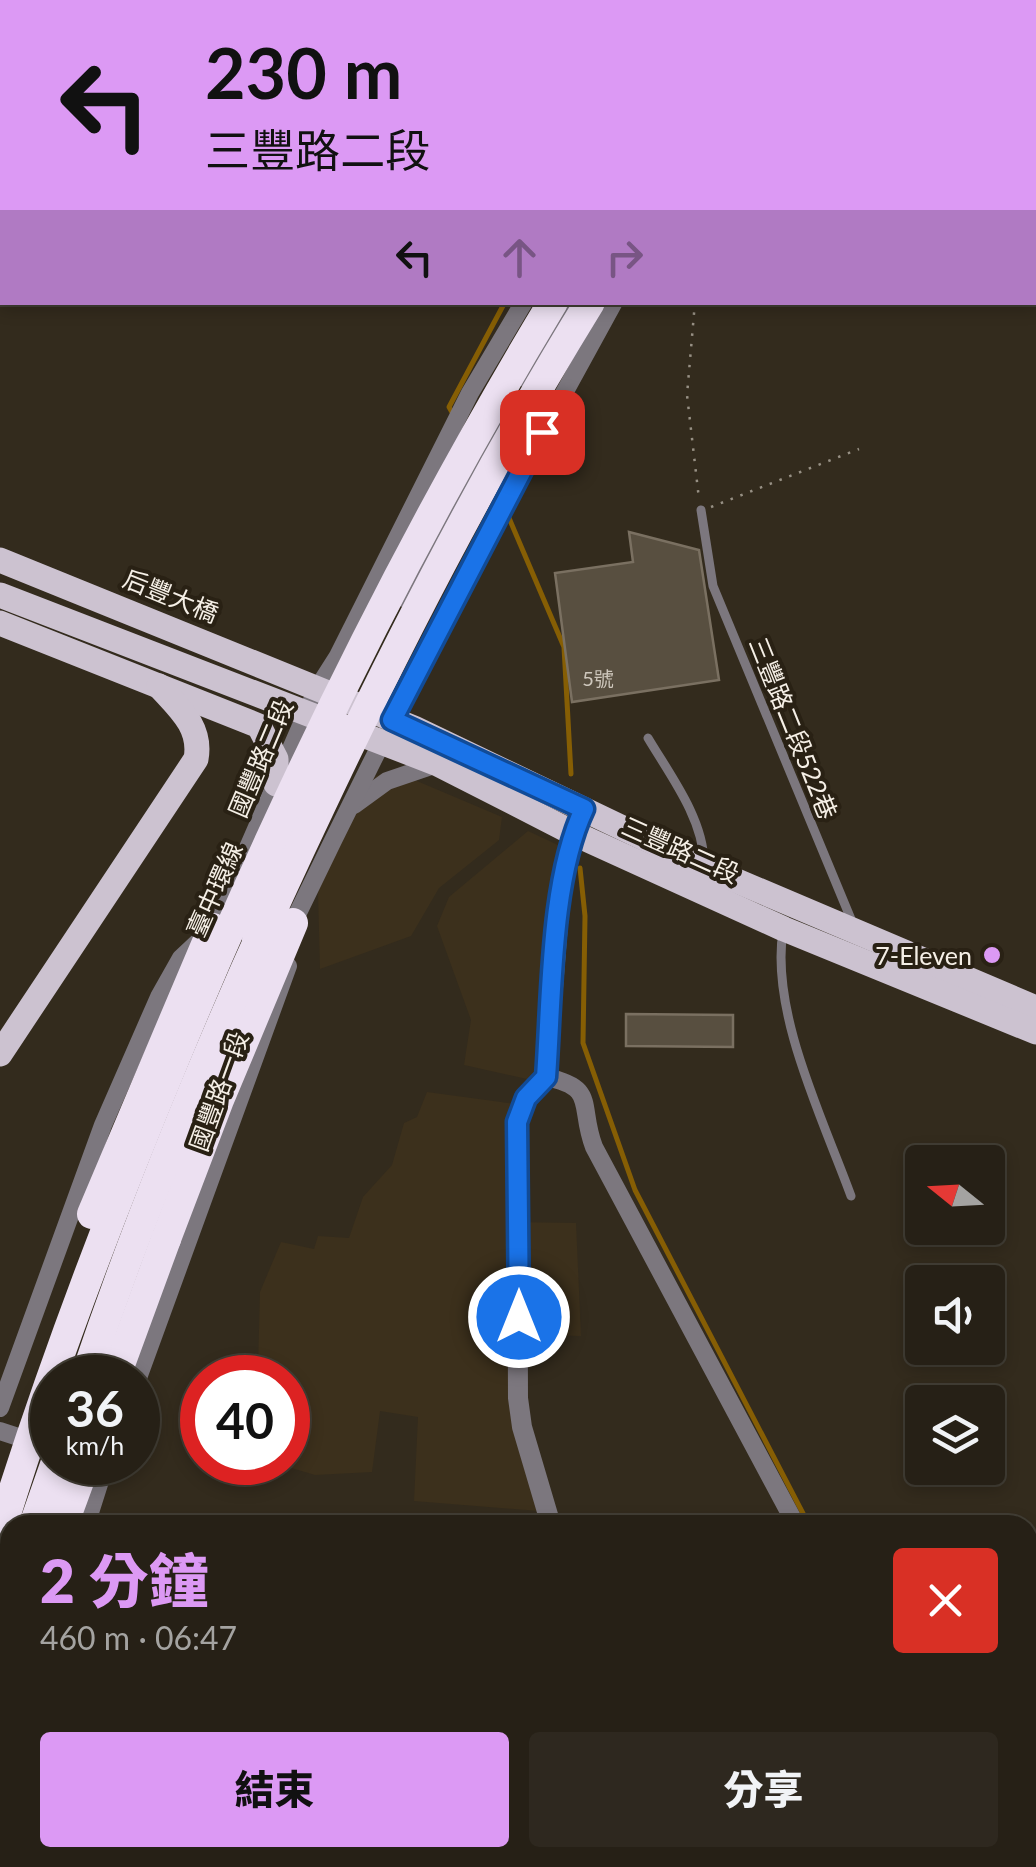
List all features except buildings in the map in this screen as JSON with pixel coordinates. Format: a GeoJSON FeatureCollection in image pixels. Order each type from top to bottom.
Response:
{"type":"FeatureCollection","features":[{"type":"Feature","properties":{"kind":"highway","name":"臺中環線"},"geometry":{"type":"LineString","coordinates":[[6,1515],[71,1320],[228,930],[377,617],[486,412],[551,305]]}},
{"type":"Feature","properties":{"kind":"highway"},"geometry":{"type":"LineString","coordinates":[[93,1355],[196,1084],[296,856],[460,527],[588,305]]}},
{"type":"Feature","properties":{"kind":"highway"},"geometry":{"type":"LineString","coordinates":[[260,999],[258,908],[345,715]]}},
{"type":"Feature","properties":{"kind":"highway"},"geometry":{"type":"LineString","coordinates":[[123,1355],[293,923]]}},
{"type":"Feature","properties":{"kind":"highway"},"geometry":{"type":"LineString","coordinates":[[0,1474],[92,1214],[213,928]]}},
{"type":"Feature","properties":{"kind":"highway"},"geometry":{"type":"LineString","coordinates":[[37,1515],[48,1485]]}},
{"type":"Feature","properties":{"kind":"highway"},"geometry":{"type":"LineString","coordinates":[[69,1515],[86,1485]]}},
{"type":"Feature","properties":{"kind":"main road","name":"后豐大橋"},"geometry":{"type":"LineString","coordinates":[[0,560],[317,689]]}},
{"type":"Feature","properties":{"kind":"main road"},"geometry":{"type":"LineString","coordinates":[[0,595],[306,713]]}},
{"type":"Feature","properties":{"kind":"main road"},"geometry":{"type":"LineString","coordinates":[[0,623],[259,726],[276,759],[276,784]]}},
{"type":"Feature","properties":{"kind":"main road"},"geometry":{"type":"LineString","coordinates":[[0,1054],[196,759],[199,745],[187,716],[159,686]]}},
{"type":"Feature","properties":{"kind":"main road","name":"三豐路二段"},"geometry":{"type":"LineString","coordinates":[[317,689],[345,715]]}},
{"type":"Feature","properties":{"kind":"main road","name":"三豐路二段"},"geometry":{"type":"LineString","coordinates":[[306,713],[345,715],[584,809],[1036,1032]]}},
{"type":"Feature","properties":{"kind":"main road","name":"三豐路二段"},"geometry":{"type":"LineString","coordinates":[[387,732],[438,764],[573,833],[784,928],[855,946],[1036,1008]]}},
{"type":"Feature","properties":{"kind":"street","name":"國豐路二段"},"geometry":{"type":"LineString","coordinates":[[0,1408],[103,1125],[159,996],[181,958],[213,928],[317,689],[338,656],[470,393],[522,305]]}},
{"type":"Feature","properties":{"kind":"street"},"geometry":{"type":"LineString","coordinates":[[345,715],[393,618],[518,389],[570,305]]}},
{"type":"Feature","properties":{"kind":"street"},"geometry":{"type":"LineString","coordinates":[[342,822],[554,410],[612,305]]}},
{"type":"Feature","properties":{"kind":"street"},"geometry":{"type":"LineString","coordinates":[[518,389],[554,410]]}},
{"type":"Feature","properties":{"kind":"street"},"geometry":{"type":"LineString","coordinates":[[342,822],[355,804],[386,781],[438,764]]}},
{"type":"Feature","properties":{"kind":"street"},"geometry":{"type":"LineString","coordinates":[[548,1515],[522,1427],[518,1398],[517,1122],[526,1098],[546,1077],[560,900],[573,833],[584,809]]}},
{"type":"Feature","properties":{"kind":"street","name":"國豐路一段"},"geometry":{"type":"LineString","coordinates":[[146,1355],[282,990],[292,952],[293,923],[342,822]]}},
{"type":"Feature","properties":{"kind":"street"},"geometry":{"type":"LineString","coordinates":[[546,1077],[572,1083],[580,1090],[594,1147],[791,1515]]}},
{"type":"Feature","properties":{"kind":"street"},"geometry":{"type":"LineString","coordinates":[[32,1313],[148,1350]]}},
{"type":"Feature","properties":{"kind":"street"},"geometry":{"type":"LineString","coordinates":[[0,1431],[30,1441]]}},
{"type":"Feature","properties":{"kind":"street"},"geometry":{"type":"LineString","coordinates":[[88,1515],[94,1485]]}},
{"type":"Feature","properties":{"kind":"lane","name":"三豐路二段522巷"},"geometry":{"type":"LineString","coordinates":[[701,510],[714,586],[855,946]]}},
{"type":"Feature","properties":{"kind":"lane"},"geometry":{"type":"LineString","coordinates":[[648,738],[692,816],[704,848],[704,867]]}},
{"type":"Feature","properties":{"kind":"lane"},"geometry":{"type":"LineString","coordinates":[[784,928],[780,956],[784,1002],[851,1196]]}},
{"type":"Feature","properties":{"kind":"path"},"geometry":{"type":"LineString","coordinates":[[695,305],[687,394],[701,510],[757,492],[859,449]]}},
{"type":"Feature","properties":{"kind":"shaded area"},"geometry":{"type":"Polygon","coordinates":[[[398,773],[502,817],[499,840],[439,888],[411,936],[320,969],[318,893],[324,855],[348,805],[376,776],[398,773]]]}},
{"type":"Feature","properties":{"kind":"shaded area"},"geometry":{"type":"Polygon","coordinates":[[[528,831],[558,845],[561,852],[536,1081],[464,1065],[471,1020],[437,926],[449,897],[528,831]]]}},
{"type":"Feature","properties":{"kind":"shaded area"},"geometry":{"type":"Polygon","coordinates":[[[427,1092],[515,1104],[511,1222],[576,1223],[581,1336],[513,1334],[539,1511],[414,1501],[418,1417],[380,1411],[372,1472],[310,1474],[310,1355],[258,1355],[260,1292],[281,1242],[314,1249],[318,1236],[349,1238],[363,1197],[392,1165],[404,1123],[417,1117],[427,1092]]]}},
{"type":"Feature","properties":{"kind":"waterway"},"geometry":{"type":"LineString","coordinates":[[453,414],[449,407],[503,305]]}},
{"type":"Feature","properties":{"kind":"waterway"},"geometry":{"type":"LineString","coordinates":[[506,511],[564,647],[571,774]]}},
{"type":"Feature","properties":{"kind":"waterway"},"geometry":{"type":"LineString","coordinates":[[580,868],[585,916],[583,1043],[635,1190],[804,1515]]}},
{"type":"Feature","properties":{"kind":"place","name":"7-Eleven"},"geometry":{"type":"Point","coordinates":[992,955]}},
{"type":"Feature","properties":{"kind":"route"},"geometry":{"type":"LineString","coordinates":[[519,1317],[517,1122],[526,1098],[546,1077],[560,900],[566,858],[584,809],[392,720],[542,432]]}}]}
